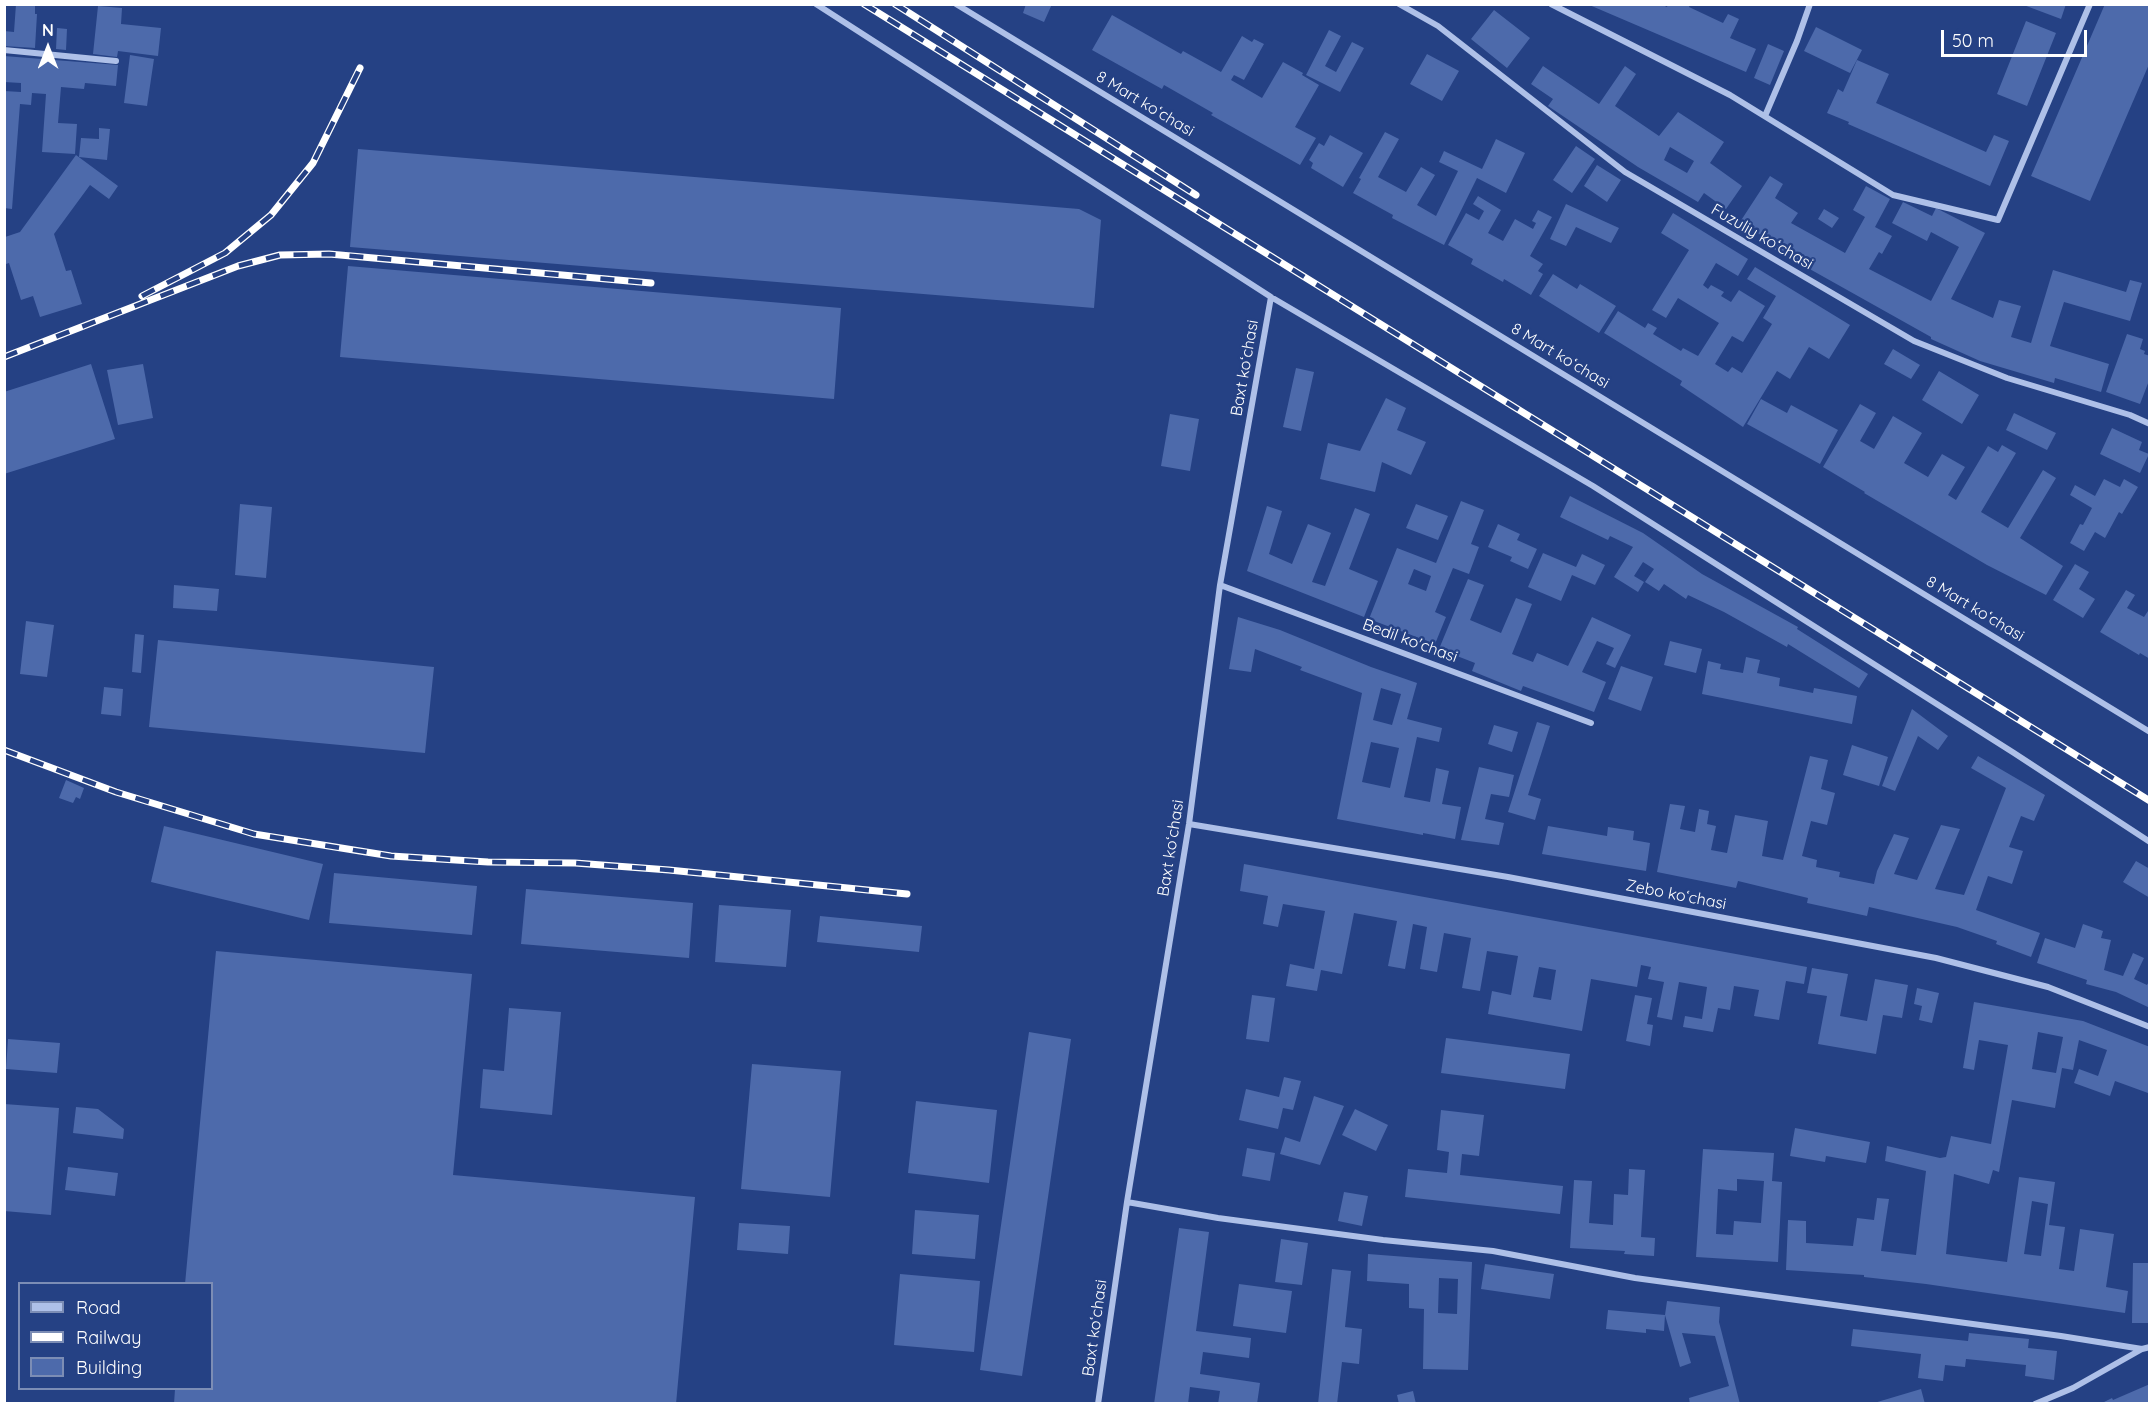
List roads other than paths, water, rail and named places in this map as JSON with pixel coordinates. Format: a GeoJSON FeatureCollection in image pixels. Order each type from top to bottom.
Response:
{"type":"FeatureCollection","features":[{"type":"Feature","properties":{"kind":"street"},"geometry":{"type":"LineString","coordinates":[[816,4],[1271,297],[1593,486],[2150,842]]}},
{"type":"Feature","properties":{"kind":"street","name":"8 Mart koʻchasi"},"geometry":{"type":"LineString","coordinates":[[956,4],[2150,732]]}},
{"type":"Feature","properties":{"kind":"street","name":"Fuzuliy koʻchasi"},"geometry":{"type":"LineString","coordinates":[[1399,4],[1438,27],[1624,172],[1914,340],[2007,378],[2130,415],[2150,424]]}},
{"type":"Feature","properties":{"kind":"street"},"geometry":{"type":"LineString","coordinates":[[1551,4],[1730,95],[1893,195],[1998,220],[2090,4]]}},
{"type":"Feature","properties":{"kind":"street"},"geometry":{"type":"LineString","coordinates":[[1765,116],[1810,4]]}},
{"type":"Feature","properties":{"kind":"street"},"geometry":{"type":"LineString","coordinates":[[4,50],[116,61]]}},
{"type":"Feature","properties":{"kind":"street","name":"Baxt koʻchasi"},"geometry":{"type":"LineString","coordinates":[[1098,1404],[1127,1202],[1189,824],[1220,585],[1271,297]]}},
{"type":"Feature","properties":{"kind":"street","name":"Bedil ko'chasi"},"geometry":{"type":"LineString","coordinates":[[1220,585],[1591,723]]}},
{"type":"Feature","properties":{"kind":"street","name":"Zebo koʻchasi"},"geometry":{"type":"LineString","coordinates":[[1189,824],[1508,877],[1936,958],[2048,987],[2150,1027]]}},
{"type":"Feature","properties":{"kind":"street"},"geometry":{"type":"LineString","coordinates":[[1127,1202],[1218,1218],[1383,1240],[1493,1251],[1635,1278],[2142,1349]]}},
{"type":"Feature","properties":{"kind":"street"},"geometry":{"type":"LineString","coordinates":[[2035,1404],[2073,1388],[2142,1349],[2150,1347]]}},
{"type":"Feature","properties":{"kind":"railway"},"geometry":{"type":"LineString","coordinates":[[864,4],[2150,801]]}},
{"type":"Feature","properties":{"kind":"railway"},"geometry":{"type":"LineString","coordinates":[[895,4],[1196,195]]}},
{"type":"Feature","properties":{"kind":"railway"},"geometry":{"type":"LineString","coordinates":[[142,296],[225,253],[271,215],[313,163],[360,68]]}},
{"type":"Feature","properties":{"kind":"railway"},"geometry":{"type":"LineString","coordinates":[[4,357],[238,266],[280,255],[329,254],[651,283]]}},
{"type":"Feature","properties":{"kind":"railway"},"geometry":{"type":"LineString","coordinates":[[4,750],[116,792],[254,834],[391,856],[488,862],[575,863],[907,894]]}}]}
